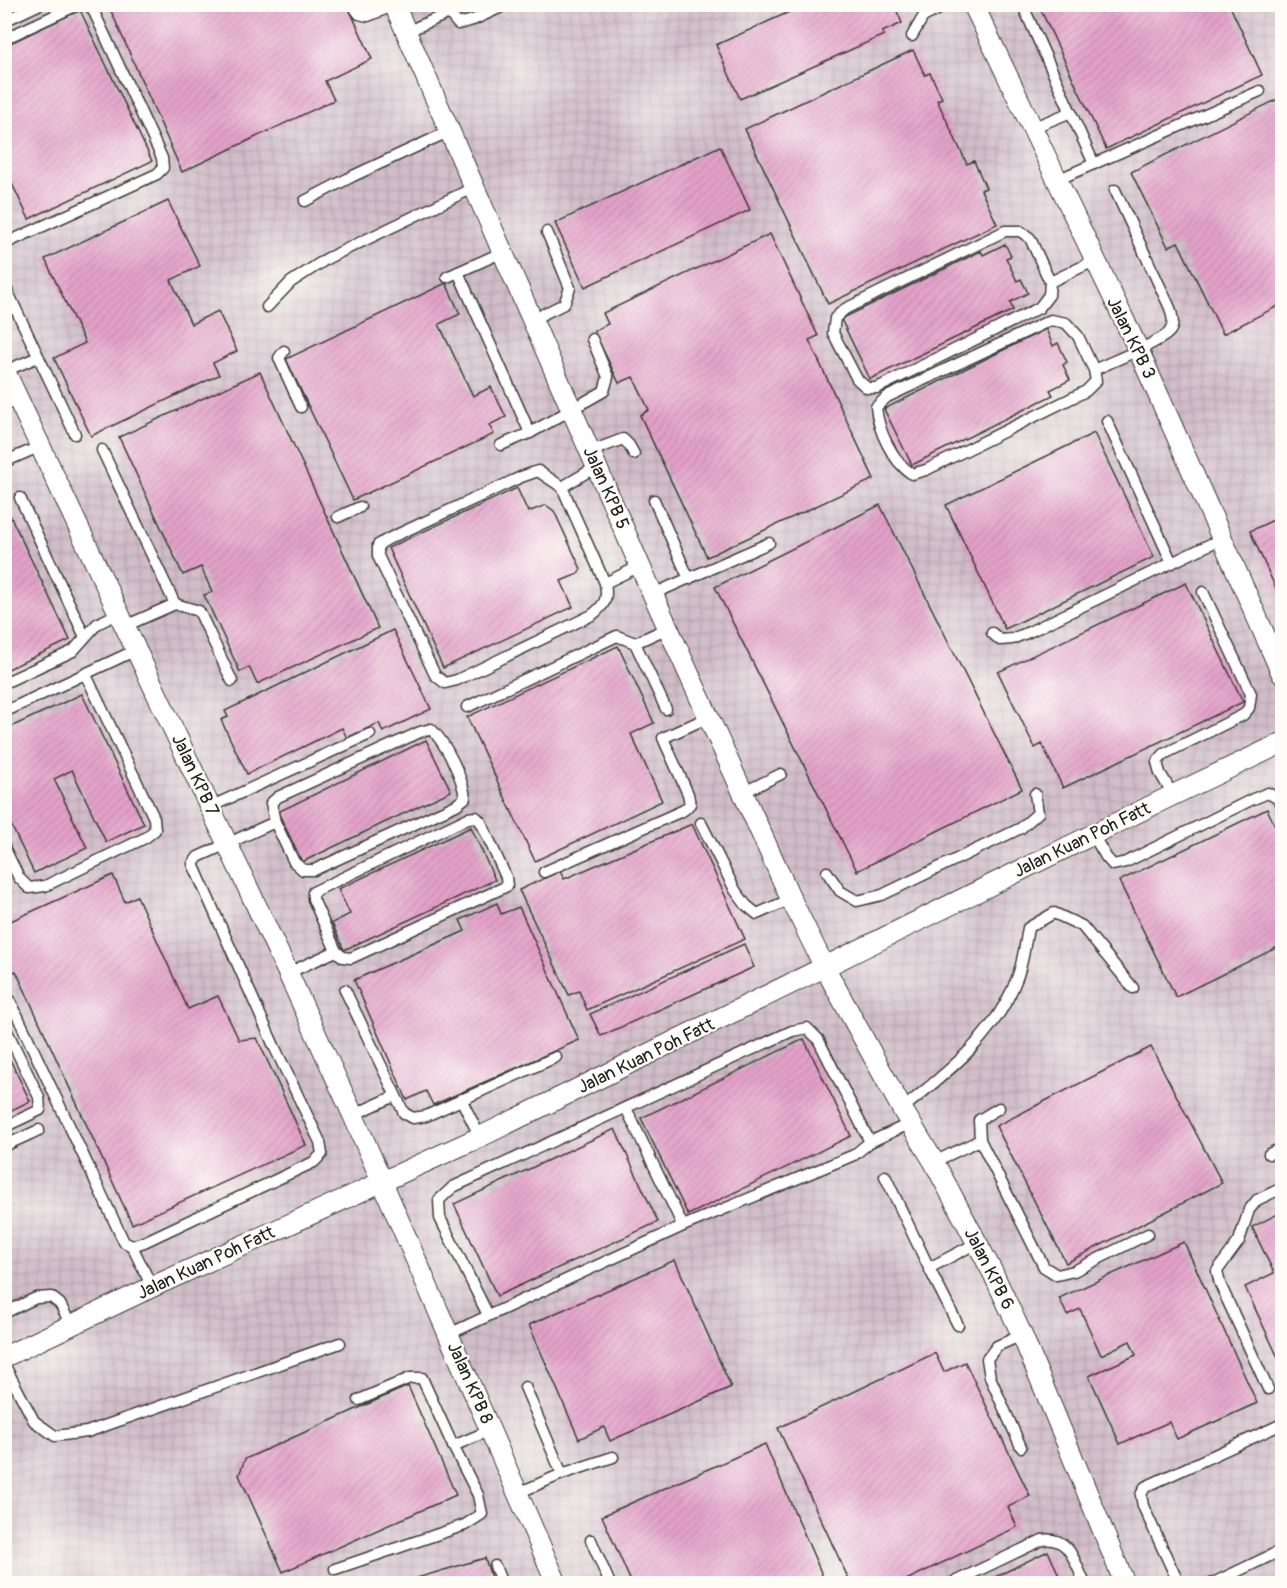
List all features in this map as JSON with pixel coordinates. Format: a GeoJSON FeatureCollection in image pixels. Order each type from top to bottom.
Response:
{"type":"FeatureCollection","features":[{"type":"Feature","properties":{"kind":"street","name":"Jalan KPB 3"},"geometry":{"type":"LineString","coordinates":[[973,4],[1138,349],[1282,674]]}},
{"type":"Feature","properties":{"kind":"street","name":"Jalan KPB 5"},"geometry":{"type":"LineString","coordinates":[[394,5],[652,594],[791,899],[825,968]]}},
{"type":"Feature","properties":{"kind":"street","name":"Jalan KPB 7"},"geometry":{"type":"LineString","coordinates":[[5,370],[288,973],[382,1183]]}},
{"type":"Feature","properties":{"kind":"street","name":"Jalan Kuan Poh Fatt"},"geometry":{"type":"LineString","coordinates":[[4,1357],[480,1137],[1282,743]]}},
{"type":"Feature","properties":{"kind":"street","name":"Jalan KPB 6"},"geometry":{"type":"LineString","coordinates":[[825,968],[906,1116],[934,1162],[1022,1335],[1125,1584]]}},
{"type":"Feature","properties":{"kind":"street","name":"Jalan KPB 8"},"geometry":{"type":"LineString","coordinates":[[382,1183],[557,1584]]}},
{"type":"Feature","properties":{"kind":"lane"},"geometry":{"type":"LineString","coordinates":[[4,21],[40,4]]}},
{"type":"Feature","properties":{"kind":"lane"},"geometry":{"type":"LineString","coordinates":[[4,39],[73,7],[86,4],[94,12],[162,158],[163,168],[157,174],[4,244]]}},
{"type":"Feature","properties":{"kind":"lane"},"geometry":{"type":"LineString","coordinates":[[352,4],[359,14],[368,16],[394,5]]}},
{"type":"Feature","properties":{"kind":"lane"},"geometry":{"type":"LineString","coordinates":[[406,32],[447,9],[458,24],[473,20],[508,4]]}},
{"type":"Feature","properties":{"kind":"lane"},"geometry":{"type":"LineString","coordinates":[[912,36],[924,17],[949,4]]}},
{"type":"Feature","properties":{"kind":"lane"},"geometry":{"type":"LineString","coordinates":[[1023,6],[1094,164]]}},
{"type":"Feature","properties":{"kind":"lane"},"geometry":{"type":"LineString","coordinates":[[1057,180],[1260,91]]}},
{"type":"Feature","properties":{"kind":"lane"},"geometry":{"type":"LineString","coordinates":[[1032,129],[1071,111]]}},
{"type":"Feature","properties":{"kind":"lane"},"geometry":{"type":"LineString","coordinates":[[305,201],[450,131]]}},
{"type":"Feature","properties":{"kind":"lane"},"geometry":{"type":"LineString","coordinates":[[267,307],[291,282],[328,258],[475,187]]}},
{"type":"Feature","properties":{"kind":"lane"},"geometry":{"type":"LineString","coordinates":[[1095,370],[1160,340],[1170,332],[1173,321],[1170,308],[1115,190]]}},
{"type":"Feature","properties":{"kind":"lane"},"geometry":{"type":"LineString","coordinates":[[1005,231],[1020,231],[1030,238],[1050,282],[1049,295],[1040,308],[877,388],[867,388],[857,379],[833,333],[835,318],[845,309],[1005,231]]}},
{"type":"Feature","properties":{"kind":"lane"},"geometry":{"type":"LineString","coordinates":[[533,319],[564,304],[570,288],[547,232]]}},
{"type":"Feature","properties":{"kind":"lane"},"geometry":{"type":"LineString","coordinates":[[447,277],[503,252]]}},
{"type":"Feature","properties":{"kind":"lane"},"geometry":{"type":"LineString","coordinates":[[1050,282],[1094,261]]}},
{"type":"Feature","properties":{"kind":"lane"},"geometry":{"type":"LineString","coordinates":[[458,272],[530,433]]}},
{"type":"Feature","properties":{"kind":"lane"},"geometry":{"type":"LineString","coordinates":[[4,284],[75,434]]}},
{"type":"Feature","properties":{"kind":"lane"},"geometry":{"type":"LineString","coordinates":[[1052,320],[1066,323],[1072,329],[1095,370],[1096,381],[1086,391],[926,470],[912,474],[902,467],[889,446],[877,419],[876,407],[887,397],[1052,320]]}},
{"type":"Feature","properties":{"kind":"lane"},"geometry":{"type":"LineString","coordinates":[[501,445],[530,433],[604,392],[608,377],[592,339]]}},
{"type":"Feature","properties":{"kind":"lane"},"geometry":{"type":"LineString","coordinates":[[284,351],[279,358],[301,407]]}},
{"type":"Feature","properties":{"kind":"lane"},"geometry":{"type":"LineString","coordinates":[[5,370],[38,357]]}},
{"type":"Feature","properties":{"kind":"lane"},"geometry":{"type":"LineString","coordinates":[[1107,421],[1172,563]]}},
{"type":"Feature","properties":{"kind":"lane"},"geometry":{"type":"LineString","coordinates":[[562,487],[593,459],[623,439],[634,453]]}},
{"type":"Feature","properties":{"kind":"lane"},"geometry":{"type":"LineString","coordinates":[[4,462],[41,446]]}},
{"type":"Feature","properties":{"kind":"lane"},"geometry":{"type":"LineString","coordinates":[[102,450],[175,604]]}},
{"type":"Feature","properties":{"kind":"lane"},"geometry":{"type":"LineString","coordinates":[[538,471],[562,487],[605,583],[608,595],[604,606],[592,615],[457,680],[445,683],[435,675],[378,556],[378,545],[388,538],[538,471]]}},
{"type":"Feature","properties":{"kind":"lane"},"geometry":{"type":"LineString","coordinates":[[20,498],[85,637]]}},
{"type":"Feature","properties":{"kind":"lane"},"geometry":{"type":"LineString","coordinates":[[654,500],[689,579]]}},
{"type":"Feature","properties":{"kind":"lane"},"geometry":{"type":"LineString","coordinates":[[338,517],[360,507]]}},
{"type":"Feature","properties":{"kind":"lane"},"geometry":{"type":"LineString","coordinates":[[992,633],[1000,640],[1012,639],[1223,538]]}},
{"type":"Feature","properties":{"kind":"lane"},"geometry":{"type":"LineString","coordinates":[[652,594],[769,543]]}},
{"type":"Feature","properties":{"kind":"lane"},"geometry":{"type":"LineString","coordinates":[[605,583],[640,566]]}},
{"type":"Feature","properties":{"kind":"lane"},"geometry":{"type":"LineString","coordinates":[[1173,795],[1160,773],[1157,762],[1164,754],[1243,715],[1249,708],[1251,694],[1203,592]]}},
{"type":"Feature","properties":{"kind":"lane"},"geometry":{"type":"LineString","coordinates":[[4,682],[73,651],[97,624],[175,604],[198,611],[232,681]]}},
{"type":"Feature","properties":{"kind":"lane"},"geometry":{"type":"LineString","coordinates":[[635,643],[668,628]]}},
{"type":"Feature","properties":{"kind":"lane"},"geometry":{"type":"LineString","coordinates":[[467,706],[617,636],[635,643],[666,709]]}},
{"type":"Feature","properties":{"kind":"lane"},"geometry":{"type":"LineString","coordinates":[[4,712],[136,650]]}},
{"type":"Feature","properties":{"kind":"lane"},"geometry":{"type":"LineString","coordinates":[[4,847],[19,878],[29,888],[45,886],[145,838],[154,830],[154,818],[86,675]]}},
{"type":"Feature","properties":{"kind":"lane"},"geometry":{"type":"LineString","coordinates":[[544,872],[684,810],[690,804],[688,794],[663,738],[709,717]]}},
{"type":"Feature","properties":{"kind":"lane"},"geometry":{"type":"LineString","coordinates":[[431,729],[439,737],[464,786],[465,798],[456,804],[314,870],[303,870],[294,862],[275,822],[271,803],[278,797],[431,729]]}},
{"type":"Feature","properties":{"kind":"lane"},"geometry":{"type":"LineString","coordinates":[[210,807],[370,734]]}},
{"type":"Feature","properties":{"kind":"lane"},"geometry":{"type":"LineString","coordinates":[[744,792],[781,774]]}},
{"type":"Feature","properties":{"kind":"lane"},"geometry":{"type":"LineString","coordinates":[[1093,835],[1106,858],[1113,865],[1126,862],[1268,793],[1280,800],[1282,807]]}},
{"type":"Feature","properties":{"kind":"lane"},"geometry":{"type":"LineString","coordinates":[[827,872],[840,891],[857,901],[882,895],[1021,828],[1038,813],[1035,794]]}},
{"type":"Feature","properties":{"kind":"lane"},"geometry":{"type":"LineString","coordinates":[[476,817],[481,822],[506,877],[507,886],[351,958],[343,957],[336,951],[313,899],[313,892],[468,818],[476,817]]}},
{"type":"Feature","properties":{"kind":"lane"},"geometry":{"type":"LineString","coordinates":[[132,1246],[314,1162],[322,1154],[321,1142],[274,1046],[193,864],[198,857],[275,822]]}},
{"type":"Feature","properties":{"kind":"lane"},"geometry":{"type":"LineString","coordinates":[[701,823],[719,854],[735,890],[746,905],[757,914],[791,899]]}},
{"type":"Feature","properties":{"kind":"lane"},"geometry":{"type":"LineString","coordinates":[[449,1334],[683,1226],[854,1155],[906,1116],[960,1062],[993,1024],[1017,978],[1028,928],[1054,914],[1082,926],[1133,988]]}},
{"type":"Feature","properties":{"kind":"lane"},"geometry":{"type":"LineString","coordinates":[[288,973],[336,951]]}},
{"type":"Feature","properties":{"kind":"lane"},"geometry":{"type":"LineString","coordinates":[[345,990],[404,1113],[412,1118],[426,1116],[556,1057]]}},
{"type":"Feature","properties":{"kind":"lane"},"geometry":{"type":"LineString","coordinates":[[10,1000],[124,1242],[132,1246],[152,1287]]}},
{"type":"Feature","properties":{"kind":"lane"},"geometry":{"type":"LineString","coordinates":[[4,1024],[39,1097],[40,1110],[4,1127]]}},
{"type":"Feature","properties":{"kind":"lane"},"geometry":{"type":"LineString","coordinates":[[488,1315],[440,1218],[439,1200],[453,1187],[792,1031],[807,1028],[818,1039],[870,1142]]}},
{"type":"Feature","properties":{"kind":"lane"},"geometry":{"type":"LineString","coordinates":[[353,1115],[396,1096]]}},
{"type":"Feature","properties":{"kind":"lane"},"geometry":{"type":"LineString","coordinates":[[461,1099],[480,1137]]}},
{"type":"Feature","properties":{"kind":"lane"},"geometry":{"type":"LineString","coordinates":[[626,1108],[683,1226]]}},
{"type":"Feature","properties":{"kind":"lane"},"geometry":{"type":"LineString","coordinates":[[999,1108],[979,1120],[980,1140],[1044,1267],[1057,1275],[1074,1272],[1148,1234]]}},
{"type":"Feature","properties":{"kind":"lane"},"geometry":{"type":"LineString","coordinates":[[4,1146],[39,1130]]}},
{"type":"Feature","properties":{"kind":"lane"},"geometry":{"type":"LineString","coordinates":[[934,1162],[980,1140]]}},
{"type":"Feature","properties":{"kind":"lane"},"geometry":{"type":"LineString","coordinates":[[1269,1154],[1282,1148]]}},
{"type":"Feature","properties":{"kind":"lane"},"geometry":{"type":"LineString","coordinates":[[885,1176],[958,1325]]}},
{"type":"Feature","properties":{"kind":"lane"},"geometry":{"type":"LineString","coordinates":[[1268,1389],[1220,1284],[1217,1270],[1239,1241],[1249,1210],[1257,1200],[1282,1188]]}},
{"type":"Feature","properties":{"kind":"lane"},"geometry":{"type":"LineString","coordinates":[[929,1268],[977,1243]]}},
{"type":"Feature","properties":{"kind":"lane"},"geometry":{"type":"LineString","coordinates":[[4,1313],[36,1298],[51,1297],[60,1304],[71,1325]]}},
{"type":"Feature","properties":{"kind":"lane"},"geometry":{"type":"LineString","coordinates":[[1021,1447],[990,1377],[987,1359],[997,1346],[1022,1335]]}},
{"type":"Feature","properties":{"kind":"lane"},"geometry":{"type":"LineString","coordinates":[[4,1364],[34,1421],[55,1436],[87,1432],[340,1342]]}},
{"type":"Feature","properties":{"kind":"lane"},"geometry":{"type":"LineString","coordinates":[[335,1569],[465,1525],[482,1514],[478,1496],[422,1378],[410,1378],[359,1400]]}},
{"type":"Feature","properties":{"kind":"lane"},"geometry":{"type":"LineString","coordinates":[[525,1387],[562,1474]]}},
{"type":"Feature","properties":{"kind":"lane"},"geometry":{"type":"LineString","coordinates":[[1179,1584],[1143,1506],[1141,1495],[1145,1487],[1282,1424]]}},
{"type":"Feature","properties":{"kind":"lane"},"geometry":{"type":"LineString","coordinates":[[453,1446],[491,1430]]}},
{"type":"Feature","properties":{"kind":"lane"},"geometry":{"type":"LineString","coordinates":[[518,1493],[562,1474],[613,1457]]}},
{"type":"Feature","properties":{"kind":"lane"},"geometry":{"type":"LineString","coordinates":[[950,1584],[1042,1540],[1052,1538],[1064,1543],[1085,1584]]}},
{"type":"Feature","properties":{"kind":"lane"},"geometry":{"type":"LineString","coordinates":[[591,1540],[610,1584]]}},
{"type":"Feature","properties":{"kind":"lane"},"geometry":{"type":"LineString","coordinates":[[1211,1584],[1282,1550]]}},
{"type":"Feature","properties":{"kind":"lane"},"geometry":{"type":"LineString","coordinates":[[495,1566],[502,1584]]}},
{"type":"Feature","properties":{"kind":"shaded area"},"geometry":{"type":"Polygon","coordinates":[[[5,5],[1282,5],[1282,1583],[5,1584],[5,5]]]}},
{"type":"Feature","properties":{"kind":"building"},"geometry":{"type":"Polygon","coordinates":[[[108,4],[347,4],[372,59],[325,81],[334,100],[182,172],[108,4]]]}},
{"type":"Feature","properties":{"kind":"building"},"geometry":{"type":"Polygon","coordinates":[[[702,4],[721,4],[705,12],[702,4]]]}},
{"type":"Feature","properties":{"kind":"building"},"geometry":{"type":"Polygon","coordinates":[[[807,4],[899,4],[900,7],[896,9],[902,23],[882,32],[884,35],[740,99],[716,45],[807,4]]]}},
{"type":"Feature","properties":{"kind":"building"},"geometry":{"type":"Polygon","coordinates":[[[1038,4],[1229,4],[1262,75],[1106,149],[1038,4]]]}},
{"type":"Feature","properties":{"kind":"building"},"geometry":{"type":"Polygon","coordinates":[[[454,5],[479,5],[459,14],[454,5]]]}},
{"type":"Feature","properties":{"kind":"building"},"geometry":{"type":"Polygon","coordinates":[[[80,10],[152,161],[29,219],[4,167],[4,46],[80,10]]]}},
{"type":"Feature","properties":{"kind":"building"},"geometry":{"type":"Polygon","coordinates":[[[913,50],[925,75],[930,73],[942,98],[937,100],[967,164],[974,161],[986,188],[981,190],[997,224],[828,304],[745,129],[913,50]]]}},
{"type":"Feature","properties":{"kind":"building"},"geometry":{"type":"Polygon","coordinates":[[[1282,97],[1282,304],[1223,334],[1178,242],[1168,247],[1131,172],[1282,97]]]}},
{"type":"Feature","properties":{"kind":"building"},"geometry":{"type":"Polygon","coordinates":[[[720,146],[750,210],[585,287],[555,223],[720,146]]]}},
{"type":"Feature","properties":{"kind":"building"},"geometry":{"type":"Polygon","coordinates":[[[168,201],[200,266],[171,280],[191,324],[218,311],[237,351],[213,363],[219,375],[91,436],[54,358],[85,343],[45,259],[168,201]]]}},
{"type":"Feature","properties":{"kind":"building"},"geometry":{"type":"Polygon","coordinates":[[[770,234],[818,336],[809,340],[874,479],[707,557],[640,415],[649,410],[633,377],[619,383],[594,331],[608,324],[603,313],[770,234]]]}},
{"type":"Feature","properties":{"kind":"building"},"geometry":{"type":"Polygon","coordinates":[[[1005,244],[1011,256],[1006,258],[1017,281],[1021,279],[1028,293],[1010,302],[1013,310],[870,379],[841,319],[981,251],[983,255],[1005,244]]]}},
{"type":"Feature","properties":{"kind":"building"},"geometry":{"type":"Polygon","coordinates":[[[446,283],[460,314],[439,324],[473,396],[491,387],[506,417],[489,425],[494,434],[353,500],[286,359],[446,283]]]}},
{"type":"Feature","properties":{"kind":"building"},"geometry":{"type":"Polygon","coordinates":[[[1046,329],[1053,346],[1058,343],[1067,362],[1063,365],[1070,380],[1050,390],[1053,395],[912,465],[884,409],[1046,329]]]}},
{"type":"Feature","properties":{"kind":"building"},"geometry":{"type":"Polygon","coordinates":[[[260,372],[378,628],[257,684],[249,667],[240,672],[204,595],[212,592],[201,567],[183,575],[119,437],[260,372]]]}},
{"type":"Feature","properties":{"kind":"building"},"geometry":{"type":"Polygon","coordinates":[[[1094,433],[1154,557],[1005,629],[946,505],[1094,433]]]}},
{"type":"Feature","properties":{"kind":"building"},"geometry":{"type":"Polygon","coordinates":[[[517,488],[528,512],[546,505],[554,511],[581,569],[578,574],[561,581],[573,607],[443,668],[388,548],[517,488]]]}},
{"type":"Feature","properties":{"kind":"building"},"geometry":{"type":"Polygon","coordinates":[[[4,503],[70,640],[4,671],[4,503]]]}},
{"type":"Feature","properties":{"kind":"building"},"geometry":{"type":"Polygon","coordinates":[[[880,505],[1022,789],[857,871],[715,587],[880,505]]]}},
{"type":"Feature","properties":{"kind":"building"},"geometry":{"type":"Polygon","coordinates":[[[1282,516],[1282,602],[1250,531],[1282,516]]]}},
{"type":"Feature","properties":{"kind":"building"},"geometry":{"type":"Polygon","coordinates":[[[1186,583],[1243,702],[1063,788],[1042,744],[1035,748],[998,672],[1186,583]]]}},
{"type":"Feature","properties":{"kind":"building"},"geometry":{"type":"Polygon","coordinates":[[[393,630],[431,709],[383,732],[379,723],[347,738],[342,728],[247,774],[221,720],[228,717],[225,711],[393,630]]]}},
{"type":"Feature","properties":{"kind":"building"},"geometry":{"type":"Polygon","coordinates":[[[618,646],[654,723],[631,734],[662,801],[535,861],[467,717],[618,646]]]}},
{"type":"Feature","properties":{"kind":"building"},"geometry":{"type":"Polygon","coordinates":[[[82,694],[144,824],[106,842],[72,770],[54,779],[87,848],[34,873],[4,810],[4,730],[82,694]]]}},
{"type":"Feature","properties":{"kind":"building"},"geometry":{"type":"Polygon","coordinates":[[[426,740],[451,791],[302,862],[278,812],[426,740]]]}},
{"type":"Feature","properties":{"kind":"building"},"geometry":{"type":"Polygon","coordinates":[[[1267,809],[1282,840],[1282,945],[1176,997],[1119,881],[1267,809]]]}},
{"type":"Feature","properties":{"kind":"building"},"geometry":{"type":"Polygon","coordinates":[[[692,824],[745,939],[587,1010],[579,991],[569,995],[519,890],[560,871],[564,879],[692,824]]]}},
{"type":"Feature","properties":{"kind":"building"},"geometry":{"type":"Polygon","coordinates":[[[471,827],[495,880],[344,950],[332,923],[350,914],[338,889],[471,827]]]}},
{"type":"Feature","properties":{"kind":"building"},"geometry":{"type":"Polygon","coordinates":[[[113,875],[125,902],[137,896],[188,1009],[218,996],[239,1040],[257,1038],[306,1145],[132,1224],[16,971],[4,976],[4,924],[113,875]]]}},
{"type":"Feature","properties":{"kind":"building"},"geometry":{"type":"Polygon","coordinates":[[[497,903],[501,914],[519,907],[579,1040],[433,1105],[426,1091],[407,1100],[354,980],[465,931],[460,920],[497,903]]]}},
{"type":"Feature","properties":{"kind":"building"},"geometry":{"type":"Polygon","coordinates":[[[744,944],[754,967],[601,1036],[590,1014],[744,944]]]}},
{"type":"Feature","properties":{"kind":"building"},"geometry":{"type":"Polygon","coordinates":[[[804,1039],[851,1136],[688,1215],[641,1118],[804,1039]]]}},
{"type":"Feature","properties":{"kind":"building"},"geometry":{"type":"Polygon","coordinates":[[[4,1047],[30,1101],[4,1114],[4,1047]]]}},
{"type":"Feature","properties":{"kind":"building"},"geometry":{"type":"Polygon","coordinates":[[[1151,1047],[1222,1183],[1066,1263],[996,1126],[1151,1047]]]}},
{"type":"Feature","properties":{"kind":"building"},"geometry":{"type":"Polygon","coordinates":[[[615,1129],[658,1222],[497,1296],[454,1204],[615,1129]]]}},
{"type":"Feature","properties":{"kind":"building"},"geometry":{"type":"Polygon","coordinates":[[[1282,1212],[1282,1366],[1245,1287],[1274,1273],[1252,1227],[1282,1212]]]}},
{"type":"Feature","properties":{"kind":"building"},"geometry":{"type":"Polygon","coordinates":[[[1184,1242],[1257,1403],[1177,1439],[1169,1422],[1120,1444],[1089,1376],[1136,1355],[1130,1341],[1101,1355],[1080,1309],[1067,1315],[1059,1298],[1184,1242]]]}},
{"type":"Feature","properties":{"kind":"building"},"geometry":{"type":"Polygon","coordinates":[[[675,1260],[731,1387],[610,1441],[604,1427],[579,1439],[529,1325],[675,1260]]]}},
{"type":"Feature","properties":{"kind":"building"},"geometry":{"type":"Polygon","coordinates":[[[935,1353],[944,1372],[965,1362],[1030,1496],[1008,1507],[1017,1527],[898,1584],[851,1584],[778,1428],[935,1353]]]}},
{"type":"Feature","properties":{"kind":"building"},"geometry":{"type":"Polygon","coordinates":[[[408,1386],[456,1495],[283,1572],[239,1475],[245,1459],[408,1386]]]}},
{"type":"Feature","properties":{"kind":"building"},"geometry":{"type":"Polygon","coordinates":[[[765,1444],[826,1584],[632,1584],[602,1516],[765,1444]]]}},
{"type":"Feature","properties":{"kind":"building"},"geometry":{"type":"Polygon","coordinates":[[[1048,1551],[1063,1584],[981,1584],[1048,1551]]]}},
{"type":"Feature","properties":{"kind":"building"},"geometry":{"type":"Polygon","coordinates":[[[485,1558],[493,1584],[400,1584],[400,1583],[485,1558]]]}}]}
